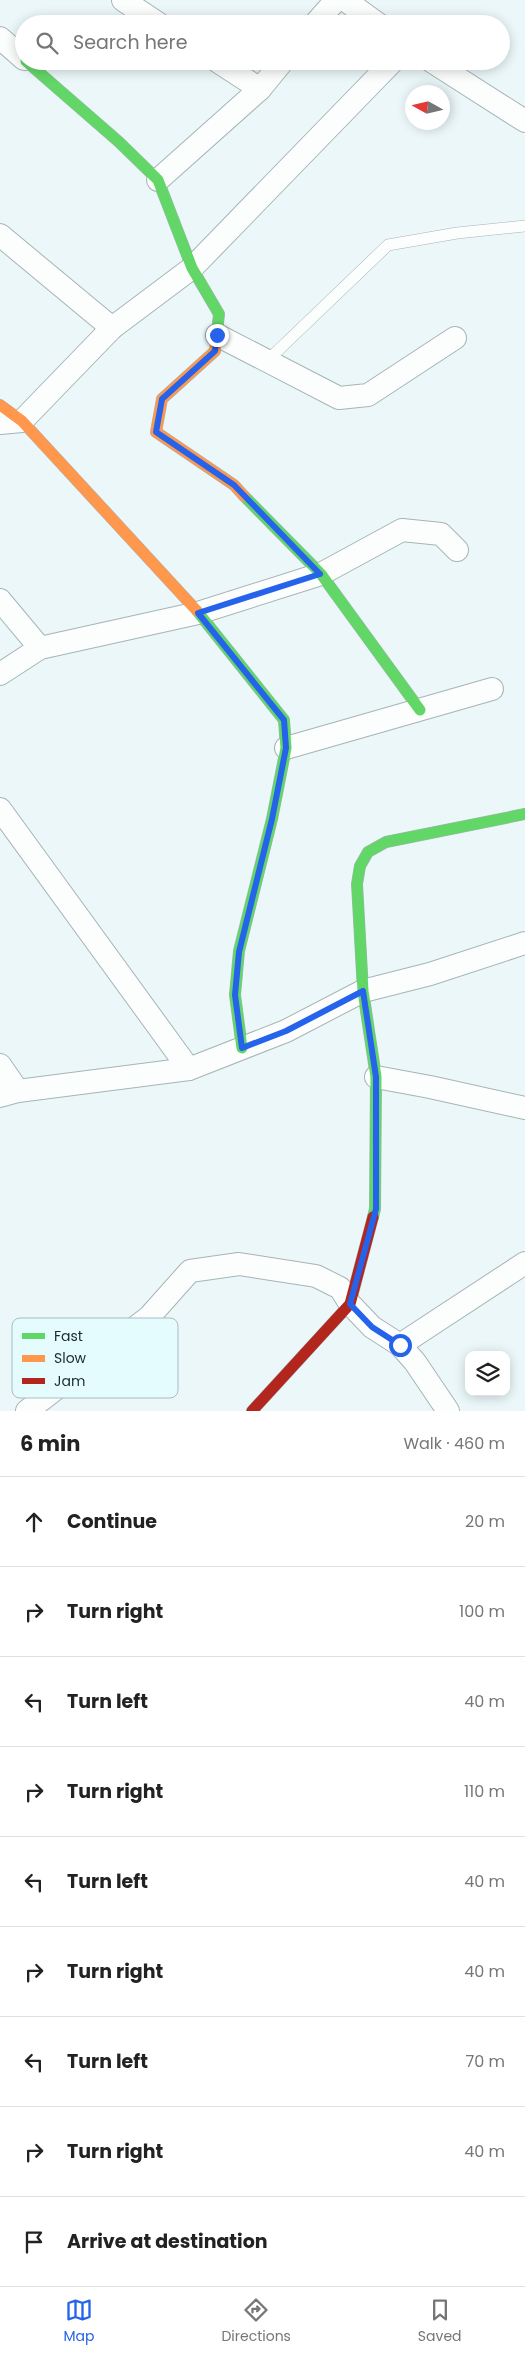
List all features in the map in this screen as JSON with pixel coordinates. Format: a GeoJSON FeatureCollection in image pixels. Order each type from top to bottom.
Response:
{"type":"FeatureCollection","features":[{"type":"Feature","properties":{"kind":"street"},"geometry":{"type":"LineString","coordinates":[[122,0],[145,15]]}},
{"type":"Feature","properties":{"kind":"street"},"geometry":{"type":"LineString","coordinates":[[323,15],[336,0]]}},
{"type":"Feature","properties":{"kind":"street"},"geometry":{"type":"LineString","coordinates":[[345,0],[366,15]]}},
{"type":"Feature","properties":{"kind":"street"},"geometry":{"type":"LineString","coordinates":[[0,38],[15,51]]}},
{"type":"Feature","properties":{"kind":"street"},"geometry":{"type":"LineString","coordinates":[[36,70],[119,142],[158,180],[192,268],[219,314],[215,351],[162,399],[156,432],[234,485],[320,574],[420,710]]}},
{"type":"Feature","properties":{"kind":"street"},"geometry":{"type":"LineString","coordinates":[[231,70],[260,88]]}},
{"type":"Feature","properties":{"kind":"street"},"geometry":{"type":"LineString","coordinates":[[158,180],[260,88],[275,70]]}},
{"type":"Feature","properties":{"kind":"street"},"geometry":{"type":"LineString","coordinates":[[11,422],[112,328],[192,268],[384,70]]}},
{"type":"Feature","properties":{"kind":"street"},"geometry":{"type":"LineString","coordinates":[[445,70],[525,121]]}},
{"type":"Feature","properties":{"kind":"street"},"geometry":{"type":"LineString","coordinates":[[0,235],[112,328]]}},
{"type":"Feature","properties":{"kind":"street"},"geometry":{"type":"LineString","coordinates":[[217,335],[339,398],[368,395],[455,338]]}},
{"type":"Feature","properties":{"kind":"street"},"geometry":{"type":"LineString","coordinates":[[0,406],[11,422],[198,613],[284,720],[286,748],[272,819],[239,952],[235,995],[242,1048]]}},
{"type":"Feature","properties":{"kind":"street"},"geometry":{"type":"LineString","coordinates":[[0,674],[40,648],[198,613],[320,574],[402,530],[441,534],[457,550]]}},
{"type":"Feature","properties":{"kind":"street"},"geometry":{"type":"LineString","coordinates":[[0,600],[40,648]]}},
{"type":"Feature","properties":{"kind":"street"},"geometry":{"type":"LineString","coordinates":[[286,748],[492,689]]}},
{"type":"Feature","properties":{"kind":"street"},"geometry":{"type":"LineString","coordinates":[[0,810],[189,1069]]}},
{"type":"Feature","properties":{"kind":"street"},"geometry":{"type":"LineString","coordinates":[[252,1411],[350,1304],[376,1209],[376,1077],[363,991],[357,884],[360,866],[368,852],[386,842],[525,814]]}},
{"type":"Feature","properties":{"kind":"street"},"geometry":{"type":"LineString","coordinates":[[0,1066],[9,1093],[189,1069],[286,1031],[363,991],[430,974],[525,943]]}},
{"type":"Feature","properties":{"kind":"street"},"geometry":{"type":"LineString","coordinates":[[376,1077],[525,1108]]}},
{"type":"Feature","properties":{"kind":"street"},"geometry":{"type":"LineString","coordinates":[[400,1345],[525,1263]]}},
{"type":"Feature","properties":{"kind":"street"},"geometry":{"type":"LineString","coordinates":[[148,1318],[190,1271],[239,1264],[316,1276],[340,1288],[350,1304],[372,1327],[400,1345],[415,1362],[448,1411]]}},
{"type":"Feature","properties":{"kind":"street"},"geometry":{"type":"LineString","coordinates":[[27,1411],[44,1398]]}},
{"type":"Feature","properties":{"kind":"lane"},"geometry":{"type":"LineString","coordinates":[[267,361],[388,245],[457,233],[525,226]]}},
{"type":"Feature","properties":{"kind":"traffic: fast"},"geometry":{"type":"LineString","coordinates":[[36,70],[119,142],[158,180],[192,268],[219,314],[216,343]]}},
{"type":"Feature","properties":{"kind":"traffic: fast"},"geometry":{"type":"LineString","coordinates":[[244,496],[321,574],[420,710]]}},
{"type":"Feature","properties":{"kind":"traffic: fast"},"geometry":{"type":"LineString","coordinates":[[197,611],[284,720],[286,748],[272,819],[239,951],[235,995],[242,1048]]}},
{"type":"Feature","properties":{"kind":"traffic: fast"},"geometry":{"type":"LineString","coordinates":[[373,1217],[375,1209],[376,1077],[363,991],[357,884],[360,866],[368,852],[386,842],[525,814]]}},
{"type":"Feature","properties":{"kind":"traffic: slow"},"geometry":{"type":"LineString","coordinates":[[216,343],[215,351],[162,399],[156,432],[234,485],[244,496]]}},
{"type":"Feature","properties":{"kind":"traffic: slow"},"geometry":{"type":"LineString","coordinates":[[0,405],[22,421],[197,611]]}},
{"type":"Feature","properties":{"kind":"traffic: jam"},"geometry":{"type":"LineString","coordinates":[[252,1411],[350,1304],[373,1217]]}},
{"type":"Feature","properties":{"kind":"route"},"geometry":{"type":"LineString","coordinates":[[217,335],[215,351],[162,399],[156,432],[234,485],[320,574],[198,613],[284,720],[286,748],[272,819],[239,952],[235,995],[242,1048],[286,1031],[363,991],[376,1077],[376,1209],[363,1250],[350,1304],[372,1327],[400,1345]]}}]}
